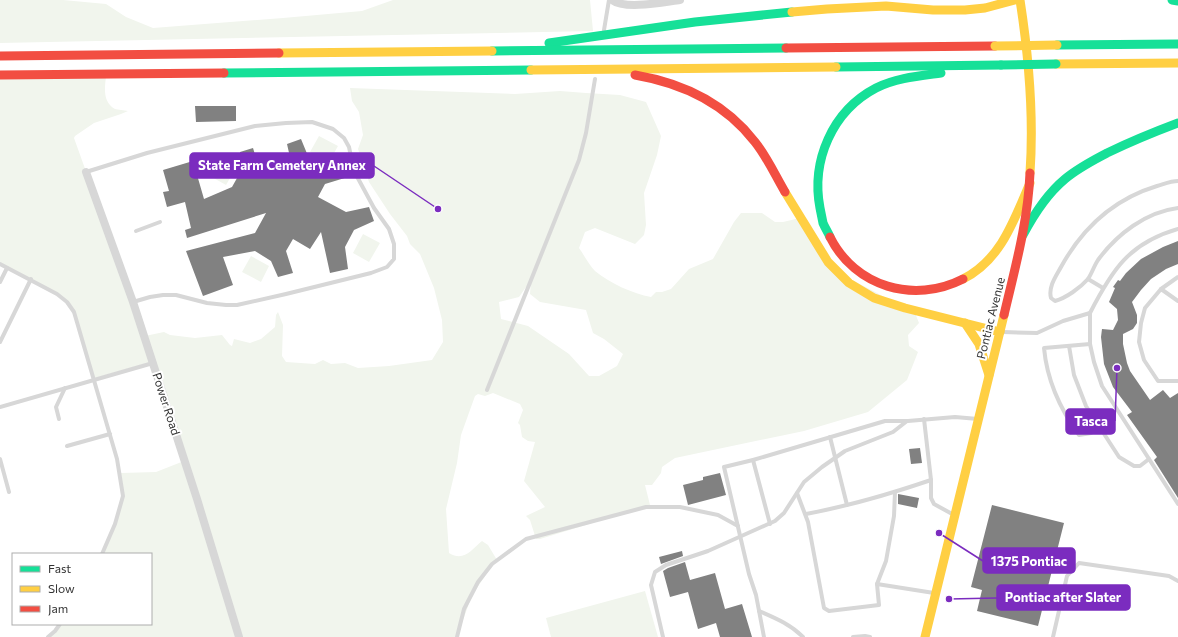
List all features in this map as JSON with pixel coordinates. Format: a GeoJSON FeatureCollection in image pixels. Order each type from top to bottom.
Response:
{"type":"FeatureCollection","features":[{"type":"Feature","properties":{"kind":"main road"},"geometry":{"type":"LineString","coordinates":[[449,52],[575,40],[695,22],[828,9],[886,6],[934,10],[965,10],[985,8],[1015,0]]}},
{"type":"Feature","properties":{"kind":"main road","name":"Pontiac Avenue"},"geometry":{"type":"LineString","coordinates":[[925,637],[1023,235],[1030,183],[1032,139],[1030,77],[1027,44],[1020,0]]}},
{"type":"Feature","properties":{"kind":"main road"},"geometry":{"type":"LineString","coordinates":[[1172,0],[1178,2]]}},
{"type":"Feature","properties":{"kind":"main road"},"geometry":{"type":"LineString","coordinates":[[0,55],[69,56],[1178,44]]}},
{"type":"Feature","properties":{"kind":"main road"},"geometry":{"type":"LineString","coordinates":[[0,75],[1178,63]]}},
{"type":"Feature","properties":{"kind":"main road"},"geometry":{"type":"LineString","coordinates":[[1001,65],[923,75],[899,80],[878,88],[860,98],[844,113],[831,133],[824,148],[817,176],[817,201],[819,210],[830,240],[842,257],[858,271],[872,280],[888,287],[921,291],[938,289],[954,284],[973,274],[990,259],[1003,241],[1030,183]]}},
{"type":"Feature","properties":{"kind":"main road"},"geometry":{"type":"LineString","coordinates":[[589,69],[660,79],[679,85],[714,104],[734,119],[758,145],[828,262],[845,280],[865,294],[883,302],[1000,332]]}},
{"type":"Feature","properties":{"kind":"main road"},"geometry":{"type":"LineString","coordinates":[[1023,235],[1042,204],[1056,187],[1071,173],[1081,166],[1131,142],[1178,123]]}},
{"type":"Feature","properties":{"kind":"main road"},"geometry":{"type":"LineString","coordinates":[[964,323],[979,344],[989,375]]}},
{"type":"Feature","properties":{"kind":"street"},"geometry":{"type":"LineString","coordinates":[[612,0],[617,3],[647,4],[680,0]]}},
{"type":"Feature","properties":{"kind":"street","name":"Power Road"},"geometry":{"type":"LineString","coordinates":[[86,172],[134,302],[240,637]]}},
{"type":"Feature","properties":{"kind":"lane"},"geometry":{"type":"LineString","coordinates":[[604,30],[609,0]]}},
{"type":"Feature","properties":{"kind":"lane"},"geometry":{"type":"LineString","coordinates":[[487,390],[579,160],[586,133],[595,79]]}},
{"type":"Feature","properties":{"kind":"lane"},"geometry":{"type":"LineString","coordinates":[[86,172],[148,153],[255,126],[312,122],[333,129],[344,138],[349,147],[354,171],[374,208],[389,229],[394,244],[394,259],[387,267],[371,273],[237,305],[207,303],[176,295],[150,297],[134,302]]}},
{"type":"Feature","properties":{"kind":"lane"},"geometry":{"type":"LineString","coordinates":[[1178,181],[1145,190],[1122,200],[1102,214],[1082,235],[1066,257],[1049,292],[1050,298],[1055,301],[1063,299],[1088,279],[1098,260],[1122,233],[1145,218],[1178,208]]}},
{"type":"Feature","properties":{"kind":"lane"},"geometry":{"type":"LineString","coordinates":[[136,231],[160,222]]}},
{"type":"Feature","properties":{"kind":"lane"},"geometry":{"type":"LineString","coordinates":[[1178,229],[1159,235],[1143,243],[1128,256],[1110,275],[1090,313],[1090,344],[1102,386],[1178,504]]}},
{"type":"Feature","properties":{"kind":"lane"},"geometry":{"type":"LineString","coordinates":[[0,264],[49,289],[67,302],[74,312],[110,434],[120,472],[123,496],[115,524],[102,553]]}},
{"type":"Feature","properties":{"kind":"lane"},"geometry":{"type":"LineString","coordinates":[[0,282],[7,268]]}},
{"type":"Feature","properties":{"kind":"lane"},"geometry":{"type":"LineString","coordinates":[[1178,277],[1161,289],[1145,308],[1141,323],[1139,342],[1144,360],[1158,381],[1178,381]]}},
{"type":"Feature","properties":{"kind":"lane"},"geometry":{"type":"LineString","coordinates":[[1088,279],[1103,288]]}},
{"type":"Feature","properties":{"kind":"lane"},"geometry":{"type":"LineString","coordinates":[[0,342],[31,280]]}},
{"type":"Feature","properties":{"kind":"lane"},"geometry":{"type":"LineString","coordinates":[[1161,289],[1178,301]]}},
{"type":"Feature","properties":{"kind":"lane"},"geometry":{"type":"LineString","coordinates":[[1000,332],[1038,333],[1063,321],[1090,313]]}},
{"type":"Feature","properties":{"kind":"lane"},"geometry":{"type":"LineString","coordinates":[[1090,344],[1044,348],[1051,382],[1066,413],[1080,435],[1091,433],[1100,429]]}},
{"type":"Feature","properties":{"kind":"lane"},"geometry":{"type":"LineString","coordinates":[[1069,346],[1077,386],[1086,406],[1119,457],[1134,466],[1140,466],[1149,459]]}},
{"type":"Feature","properties":{"kind":"lane"},"geometry":{"type":"LineString","coordinates":[[0,407],[153,363]]}},
{"type":"Feature","properties":{"kind":"lane"},"geometry":{"type":"LineString","coordinates":[[59,420],[56,407],[65,388]]}},
{"type":"Feature","properties":{"kind":"lane"},"geometry":{"type":"LineString","coordinates":[[764,637],[759,610],[748,574],[741,537],[724,467],[753,460],[885,421],[908,421],[955,417],[978,419]]}},
{"type":"Feature","properties":{"kind":"lane"},"geometry":{"type":"LineString","coordinates":[[924,419],[931,480],[931,498],[934,504],[955,516]]}},
{"type":"Feature","properties":{"kind":"lane"},"geometry":{"type":"LineString","coordinates":[[663,637],[651,585],[655,572],[666,564],[708,551],[770,524],[784,513],[804,482],[822,467],[845,451],[893,432],[908,421]]}},
{"type":"Feature","properties":{"kind":"lane"},"geometry":{"type":"LineString","coordinates":[[67,446],[110,434]]}},
{"type":"Feature","properties":{"kind":"lane"},"geometry":{"type":"LineString","coordinates":[[830,437],[847,505]]}},
{"type":"Feature","properties":{"kind":"lane"},"geometry":{"type":"LineString","coordinates":[[0,459],[9,492]]}},
{"type":"Feature","properties":{"kind":"lane"},"geometry":{"type":"LineString","coordinates":[[753,460],[770,524]]}},
{"type":"Feature","properties":{"kind":"lane"},"geometry":{"type":"LineString","coordinates":[[806,514],[847,505],[931,480]]}},
{"type":"Feature","properties":{"kind":"lane"},"geometry":{"type":"LineString","coordinates":[[798,493],[806,514],[824,608],[829,611],[879,605],[877,584],[886,561],[894,516],[894,492]]}},
{"type":"Feature","properties":{"kind":"lane"},"geometry":{"type":"LineString","coordinates":[[457,637],[464,609],[478,582],[492,564],[526,539],[646,507],[680,507],[718,515],[738,526]]}},
{"type":"Feature","properties":{"kind":"lane"},"geometry":{"type":"LineString","coordinates":[[1053,637],[1067,576],[1079,563],[1169,576],[1178,581]]}},
{"type":"Feature","properties":{"kind":"lane"},"geometry":{"type":"LineString","coordinates":[[877,584],[936,593]]}},
{"type":"Feature","properties":{"kind":"lane"},"geometry":{"type":"LineString","coordinates":[[759,610],[784,622],[795,629],[803,637]]}},
{"type":"Feature","properties":{"kind":"lane"},"geometry":{"type":"LineString","coordinates":[[48,637],[59,625]]}},
{"type":"Feature","properties":{"kind":"lane"},"geometry":{"type":"LineString","coordinates":[[853,637],[870,637]]}},
{"type":"Feature","properties":{"kind":"shaded area"},"geometry":{"type":"Polygon","coordinates":[[[0,0],[63,0],[106,4],[126,17],[153,28],[362,11],[393,0],[590,0],[593,31],[0,43],[0,0]]]}},
{"type":"Feature","properties":{"kind":"shaded area"},"geometry":{"type":"Polygon","coordinates":[[[0,76],[106,76],[105,94],[108,102],[115,109],[128,111],[94,123],[74,138],[145,336],[164,332],[170,335],[195,338],[222,335],[232,346],[234,339],[250,343],[261,339],[275,327],[276,315],[278,312],[283,325],[282,356],[286,362],[315,364],[323,360],[331,364],[345,363],[358,368],[389,366],[432,360],[443,342],[442,320],[434,288],[420,254],[410,244],[407,236],[390,214],[369,182],[358,149],[363,135],[359,112],[352,101],[350,88],[515,94],[560,91],[620,95],[646,102],[661,136],[657,155],[644,193],[646,225],[644,235],[635,244],[595,228],[585,232],[579,248],[595,271],[622,287],[651,297],[656,292],[671,289],[689,269],[713,259],[734,222],[741,213],[762,213],[775,222],[783,222],[800,218],[837,272],[915,313],[919,323],[908,335],[909,346],[918,352],[907,380],[868,412],[804,431],[675,458],[662,467],[661,473],[652,485],[645,485],[650,505],[540,539],[536,539],[530,520],[526,516],[545,507],[524,481],[535,442],[528,441],[522,437],[520,425],[518,423],[523,410],[520,404],[493,393],[485,396],[478,394],[475,396],[461,435],[457,463],[446,509],[449,553],[463,556],[482,541],[488,545],[497,560],[472,595],[457,637],[47,637],[59,625],[152,625],[152,553],[102,553],[106,545],[123,496],[120,477],[121,473],[156,472],[184,461],[151,362],[95,378],[69,303],[0,263],[0,76]],[[531,280],[519,297],[499,302],[501,319],[528,326],[569,354],[589,376],[599,376],[617,366],[623,354],[604,339],[593,333],[586,310],[540,302],[530,294],[531,280]]]}},
{"type":"Feature","properties":{"kind":"shaded area"},"geometry":{"type":"Polygon","coordinates":[[[319,136],[338,146],[329,162],[310,152],[319,136]]]}},
{"type":"Feature","properties":{"kind":"shaded area"},"geometry":{"type":"Polygon","coordinates":[[[221,157],[237,166],[226,185],[210,176],[221,157]]]}},
{"type":"Feature","properties":{"kind":"shaded area"},"geometry":{"type":"Polygon","coordinates":[[[363,234],[380,243],[369,262],[353,253],[363,234]]]}},
{"type":"Feature","properties":{"kind":"shaded area"},"geometry":{"type":"Polygon","coordinates":[[[251,256],[269,266],[261,282],[242,272],[251,256]]]}},
{"type":"Feature","properties":{"kind":"shaded area"},"geometry":{"type":"Polygon","coordinates":[[[645,591],[658,637],[551,637],[546,618],[645,591]]]}},
{"type":"Feature","properties":{"kind":"building"},"geometry":{"type":"Polygon","coordinates":[[[195,106],[236,106],[236,121],[196,122],[195,106]]]}},
{"type":"Feature","properties":{"kind":"building"},"geometry":{"type":"Polygon","coordinates":[[[301,139],[308,156],[326,166],[343,164],[348,177],[325,184],[318,197],[346,212],[369,207],[374,221],[354,230],[345,247],[348,269],[330,273],[321,232],[310,249],[293,239],[286,251],[293,273],[278,277],[271,261],[255,251],[223,257],[233,285],[203,296],[186,251],[255,233],[266,213],[187,238],[185,230],[191,228],[185,202],[167,207],[163,192],[169,191],[163,170],[193,161],[204,199],[232,187],[241,171],[240,152],[253,148],[260,171],[272,177],[274,172],[286,178],[292,166],[287,144],[301,139]]]}},
{"type":"Feature","properties":{"kind":"building"},"geometry":{"type":"Polygon","coordinates":[[[1178,241],[1178,264],[1166,269],[1151,279],[1132,302],[1137,315],[1137,323],[1133,329],[1123,334],[1123,344],[1130,371],[1150,400],[1163,390],[1170,398],[1178,393],[1178,498],[1154,460],[1157,457],[1127,415],[1132,412],[1113,387],[1104,364],[1101,337],[1102,329],[1113,330],[1118,320],[1117,309],[1109,302],[1115,288],[1113,287],[1118,280],[1120,281],[1141,259],[1178,241]]]}},
{"type":"Feature","properties":{"kind":"building"},"geometry":{"type":"Polygon","coordinates":[[[920,448],[922,463],[911,464],[909,449],[920,448]]]}},
{"type":"Feature","properties":{"kind":"building"},"geometry":{"type":"Polygon","coordinates":[[[720,473],[726,495],[688,505],[683,485],[703,480],[703,477],[720,473]]]}},
{"type":"Feature","properties":{"kind":"building"},"geometry":{"type":"Polygon","coordinates":[[[898,494],[919,498],[917,508],[898,504],[898,494]]]}},
{"type":"Feature","properties":{"kind":"building"},"geometry":{"type":"Polygon","coordinates":[[[992,505],[1064,523],[1038,626],[977,611],[982,590],[971,587],[992,505]]]}},
{"type":"Feature","properties":{"kind":"building"},"geometry":{"type":"Polygon","coordinates":[[[682,551],[683,556],[661,564],[659,557],[682,551]]]}},
{"type":"Feature","properties":{"kind":"building"},"geometry":{"type":"Polygon","coordinates":[[[685,562],[690,580],[715,573],[725,609],[742,604],[752,637],[720,637],[716,623],[698,629],[688,592],[670,597],[663,571],[685,562]]]}},
{"type":"Feature","properties":{"kind":"traffic: fast"},"geometry":{"type":"LineString","coordinates":[[1172,0],[1178,1]]}},
{"type":"Feature","properties":{"kind":"traffic: fast"},"geometry":{"type":"LineString","coordinates":[[549,43],[695,22],[792,12]]}},
{"type":"Feature","properties":{"kind":"traffic: fast"},"geometry":{"type":"LineString","coordinates":[[1057,45],[1178,44]]}},
{"type":"Feature","properties":{"kind":"traffic: fast"},"geometry":{"type":"LineString","coordinates":[[492,51],[786,48]]}},
{"type":"Feature","properties":{"kind":"traffic: fast"},"geometry":{"type":"LineString","coordinates":[[1001,65],[1056,64]]}},
{"type":"Feature","properties":{"kind":"traffic: fast"},"geometry":{"type":"LineString","coordinates":[[836,67],[1001,65]]}},
{"type":"Feature","properties":{"kind":"traffic: fast"},"geometry":{"type":"LineString","coordinates":[[224,73],[531,70]]}},
{"type":"Feature","properties":{"kind":"traffic: fast"},"geometry":{"type":"LineString","coordinates":[[830,237],[823,223],[820,208],[818,190],[819,173],[822,155],[828,139],[837,124],[847,110],[876,88],[916,76],[941,73]]}},
{"type":"Feature","properties":{"kind":"traffic: fast"},"geometry":{"type":"LineString","coordinates":[[1023,235],[1036,212],[1047,198],[1058,185],[1075,171],[1107,153],[1178,123]]}},
{"type":"Feature","properties":{"kind":"traffic: slow"},"geometry":{"type":"LineString","coordinates":[[792,12],[886,6],[933,10],[965,10],[985,8],[1015,0]]}},
{"type":"Feature","properties":{"kind":"traffic: slow"},"geometry":{"type":"LineString","coordinates":[[1020,0],[1030,86],[1030,173]]}},
{"type":"Feature","properties":{"kind":"traffic: slow"},"geometry":{"type":"LineString","coordinates":[[995,46],[1057,45]]}},
{"type":"Feature","properties":{"kind":"traffic: slow"},"geometry":{"type":"LineString","coordinates":[[279,53],[492,51]]}},
{"type":"Feature","properties":{"kind":"traffic: slow"},"geometry":{"type":"LineString","coordinates":[[1056,64],[1178,63]]}},
{"type":"Feature","properties":{"kind":"traffic: slow"},"geometry":{"type":"LineString","coordinates":[[531,70],[836,67]]}},
{"type":"Feature","properties":{"kind":"traffic: slow"},"geometry":{"type":"LineString","coordinates":[[963,279],[976,271],[997,250],[1012,225],[1030,183]]}},
{"type":"Feature","properties":{"kind":"traffic: slow"},"geometry":{"type":"LineString","coordinates":[[785,192],[828,262],[849,283],[874,298],[905,308],[1000,332]]}},
{"type":"Feature","properties":{"kind":"traffic: slow"},"geometry":{"type":"LineString","coordinates":[[925,637],[1004,315]]}},
{"type":"Feature","properties":{"kind":"traffic: slow"},"geometry":{"type":"LineString","coordinates":[[965,323],[979,344],[989,375]]}},
{"type":"Feature","properties":{"kind":"traffic: jam"},"geometry":{"type":"LineString","coordinates":[[786,48],[995,46]]}},
{"type":"Feature","properties":{"kind":"traffic: jam"},"geometry":{"type":"LineString","coordinates":[[0,56],[279,53]]}},
{"type":"Feature","properties":{"kind":"traffic: jam"},"geometry":{"type":"LineString","coordinates":[[0,75],[224,73]]}},
{"type":"Feature","properties":{"kind":"traffic: jam"},"geometry":{"type":"LineString","coordinates":[[635,75],[669,83],[686,89],[716,106],[730,116],[755,142],[785,192]]}},
{"type":"Feature","properties":{"kind":"traffic: jam"},"geometry":{"type":"LineString","coordinates":[[1004,315],[1024,227],[1030,173]]}},
{"type":"Feature","properties":{"kind":"traffic: jam"},"geometry":{"type":"LineString","coordinates":[[830,237],[841,254],[854,268],[870,279],[888,286],[906,290],[925,290],[944,286],[963,279]]}},
{"type":"Feature","properties":{"kind":"place","name":"State Farm Cemetery Annex"},"geometry":{"type":"Point","coordinates":[438,209]}},
{"type":"Feature","properties":{"kind":"place","name":"Tasca"},"geometry":{"type":"Point","coordinates":[1117,368]}},
{"type":"Feature","properties":{"kind":"place","name":"1375 Pontiac"},"geometry":{"type":"Point","coordinates":[939,533]}},
{"type":"Feature","properties":{"kind":"place","name":"Pontiac after Slater"},"geometry":{"type":"Point","coordinates":[949,599]}}]}
